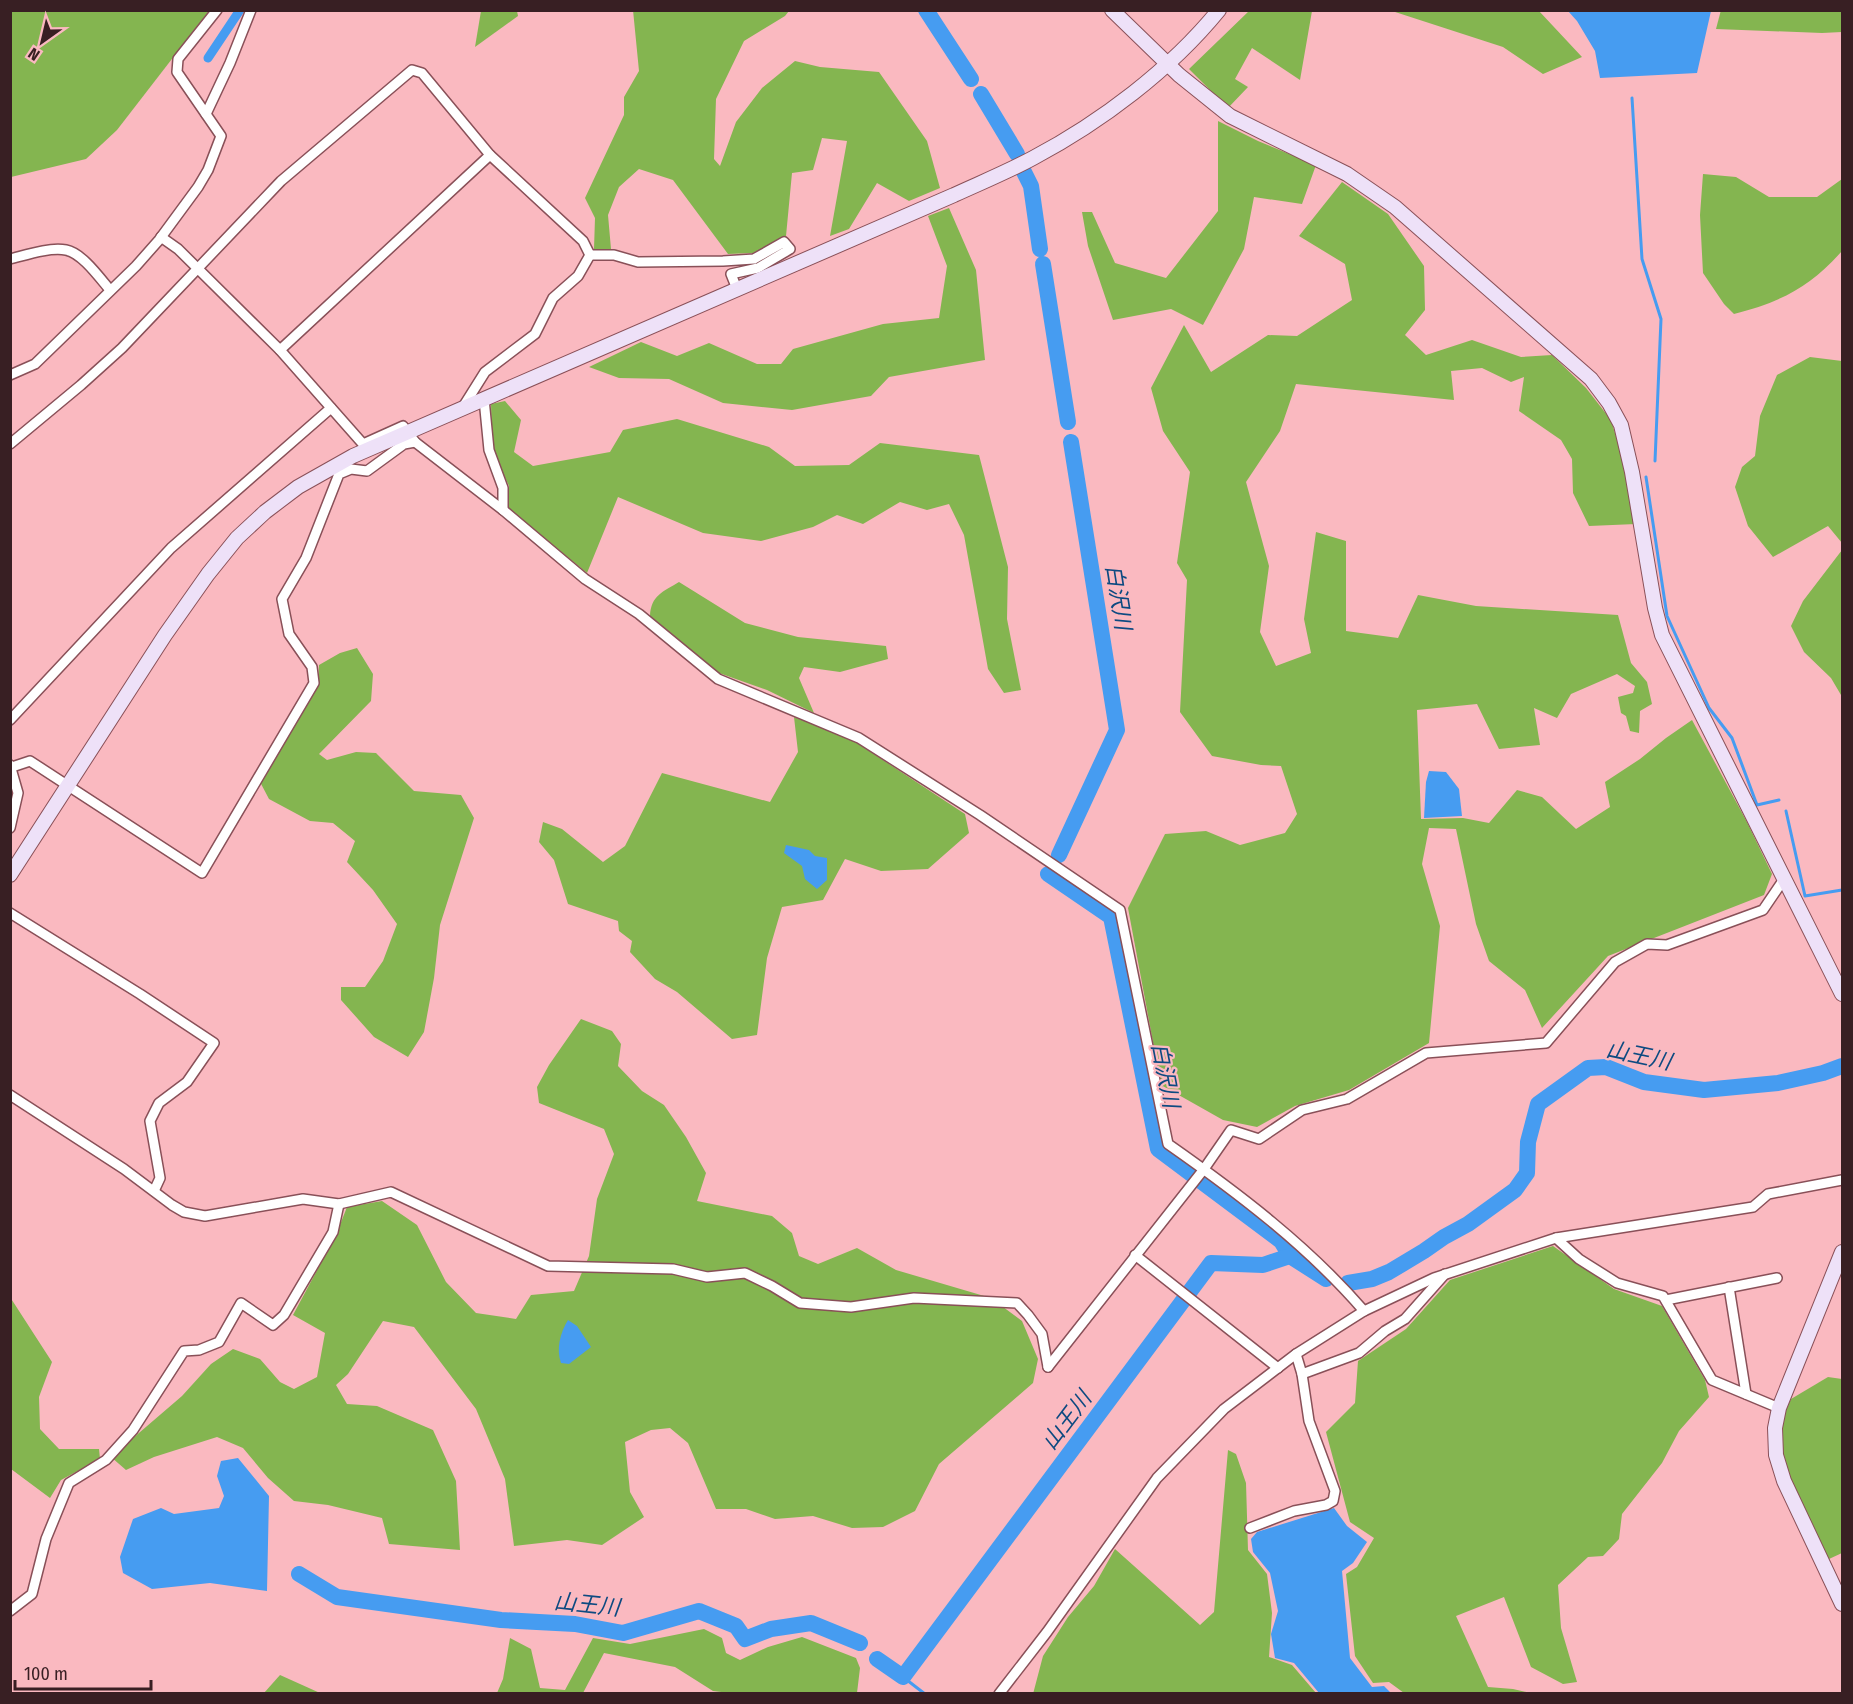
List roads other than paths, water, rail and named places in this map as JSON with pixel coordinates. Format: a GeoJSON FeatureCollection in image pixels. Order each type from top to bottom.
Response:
{"type":"FeatureCollection","features":[{"type":"Feature","properties":{"kind":"street"},"geometry":{"type":"LineString","coordinates":[[10,375],[35,364],[136,266],[162,237],[208,170],[221,136],[177,72],[178,59],[218,10]]}},
{"type":"Feature","properties":{"kind":"street"},"geometry":{"type":"LineString","coordinates":[[206,114],[251,10]]}},
{"type":"Feature","properties":{"kind":"street"},"geometry":{"type":"LineString","coordinates":[[1112,10],[1179,75],[1230,116],[1347,174],[1395,207],[1591,379],[1609,403],[1621,426],[1632,471],[1654,608],[1662,635],[1842,994]]}},
{"type":"Feature","properties":{"kind":"street"},"geometry":{"type":"LineString","coordinates":[[10,875],[171,626],[208,574],[237,538],[265,512],[298,487],[353,456],[411,437],[461,409],[943,200],[1034,158],[1099,118],[1168,64],[1219,10]]}},
{"type":"Feature","properties":{"kind":"street"},"geometry":{"type":"LineString","coordinates":[[10,444],[122,348],[281,181],[412,70],[422,73],[490,155],[583,240],[590,255]]}},
{"type":"Feature","properties":{"kind":"street"},"geometry":{"type":"LineString","coordinates":[[280,350],[490,155]]}},
{"type":"Feature","properties":{"kind":"street"},"geometry":{"type":"LineString","coordinates":[[162,237],[178,249],[280,350],[363,444],[403,426],[411,437],[585,579],[639,614],[718,679],[859,738],[980,815],[1120,910],[1168,1144],[1204,1169],[1300,1246],[1340,1284],[1364,1311]]}},
{"type":"Feature","properties":{"kind":"street"},"geometry":{"type":"LineString","coordinates":[[590,255],[614,255],[638,262],[754,259],[784,242],[790,249],[758,268],[731,274],[737,289]]}},
{"type":"Feature","properties":{"kind":"street"},"geometry":{"type":"LineString","coordinates":[[10,260],[40,251],[66,249],[83,259],[110,290]]}},
{"type":"Feature","properties":{"kind":"street"},"geometry":{"type":"LineString","coordinates":[[461,409],[484,372],[535,334],[553,298],[578,276],[590,255]]}},
{"type":"Feature","properties":{"kind":"street"},"geometry":{"type":"LineString","coordinates":[[484,399],[489,450],[503,488],[503,510]]}},
{"type":"Feature","properties":{"kind":"street"},"geometry":{"type":"LineString","coordinates":[[10,720],[171,549],[331,408]]}},
{"type":"Feature","properties":{"kind":"street"},"geometry":{"type":"LineString","coordinates":[[10,828],[18,793],[13,782],[11,766],[30,761],[201,873],[314,683],[312,667],[288,634],[282,599],[306,558],[339,474],[351,469],[367,471],[411,437]]}},
{"type":"Feature","properties":{"kind":"street"},"geometry":{"type":"LineString","coordinates":[[10,1095],[124,1169],[184,1212],[205,1216],[303,1199],[339,1203],[391,1192],[548,1266],[673,1269],[707,1277],[745,1273],[800,1303],[851,1307],[914,1298],[1017,1303],[1041,1334],[1048,1367],[1204,1169],[1231,1130],[1259,1139],[1302,1110],[1347,1099],[1426,1053],[1546,1043],[1615,962],[1647,944],[1667,945],[1763,910],[1784,879]]}},
{"type":"Feature","properties":{"kind":"street"},"geometry":{"type":"LineString","coordinates":[[10,913],[140,994],[213,1043],[187,1082],[159,1103],[150,1121],[160,1178],[154,1191]]}},
{"type":"Feature","properties":{"kind":"street"},"geometry":{"type":"LineString","coordinates":[[999,1694],[1047,1632],[1157,1478],[1224,1409],[1296,1354],[1364,1311],[1434,1278],[1556,1239],[1754,1207],[1768,1194],[1842,1180]]}},
{"type":"Feature","properties":{"kind":"street"},"geometry":{"type":"LineString","coordinates":[[10,1611],[32,1594],[46,1539],[69,1483],[106,1461],[133,1430],[184,1351],[199,1350],[219,1342],[241,1303],[273,1325],[284,1316],[333,1232],[339,1203]]}},
{"type":"Feature","properties":{"kind":"street"},"geometry":{"type":"LineString","coordinates":[[1556,1239],[1579,1259],[1617,1283],[1663,1296],[1712,1380],[1779,1408]]}},
{"type":"Feature","properties":{"kind":"street"},"geometry":{"type":"LineString","coordinates":[[1842,1252],[1779,1408],[1775,1428],[1776,1455],[1784,1481],[1842,1604]]}},
{"type":"Feature","properties":{"kind":"street"},"geometry":{"type":"LineString","coordinates":[[1135,1255],[1278,1368]]}},
{"type":"Feature","properties":{"kind":"street"},"geometry":{"type":"LineString","coordinates":[[1302,1374],[1359,1353],[1384,1331],[1405,1319],[1445,1274]]}},
{"type":"Feature","properties":{"kind":"street"},"geometry":{"type":"LineString","coordinates":[[1665,1300],[1777,1278]]}},
{"type":"Feature","properties":{"kind":"street"},"geometry":{"type":"LineString","coordinates":[[1729,1287],[1746,1394]]}},
{"type":"Feature","properties":{"kind":"street"},"geometry":{"type":"LineString","coordinates":[[1250,1528],[1294,1511],[1326,1505],[1333,1501],[1335,1491],[1309,1421],[1302,1374],[1296,1354]]}},
{"type":"Feature","properties":{"kind":"water"},"geometry":{"type":"Polygon","coordinates":[[[1568,11],[1711,11],[1697,73],[1600,78],[1595,51],[1577,21],[1568,11]]]}},
{"type":"Feature","properties":{"kind":"water"},"geometry":{"type":"Polygon","coordinates":[[[1429,771],[1446,772],[1459,789],[1462,816],[1424,818],[1426,782],[1429,771]]]}},
{"type":"Feature","properties":{"kind":"water"},"geometry":{"type":"Polygon","coordinates":[[[786,845],[809,850],[815,856],[827,858],[827,880],[817,889],[805,879],[802,866],[784,853],[786,845]]]}},
{"type":"Feature","properties":{"kind":"water"},"geometry":{"type":"Polygon","coordinates":[[[568,1320],[577,1326],[591,1347],[569,1364],[561,1363],[559,1352],[561,1336],[568,1320]]]}},
{"type":"Feature","properties":{"kind":"water"},"geometry":{"type":"Polygon","coordinates":[[[238,1458],[269,1496],[267,1591],[210,1583],[152,1589],[123,1573],[120,1557],[133,1519],[161,1508],[174,1514],[219,1508],[224,1496],[217,1476],[221,1461],[238,1458]]]}},
{"type":"Feature","properties":{"kind":"water"},"geometry":{"type":"Polygon","coordinates":[[[1334,1508],[1347,1526],[1367,1542],[1353,1563],[1342,1571],[1350,1658],[1372,1687],[1384,1686],[1391,1693],[1319,1693],[1294,1663],[1275,1658],[1271,1634],[1278,1611],[1270,1573],[1253,1552],[1251,1539],[1257,1532],[1334,1508]]]}},
{"type":"Feature","properties":{"kind":"waterway"},"geometry":{"type":"LineString","coordinates":[[208,58],[240,10]]}},
{"type":"Feature","properties":{"kind":"waterway","name":"白沢川"},"geometry":{"type":"LineString","coordinates":[[926,10],[971,79]]}},
{"type":"Feature","properties":{"kind":"waterway","name":"白沢川"},"geometry":{"type":"LineString","coordinates":[[981,94],[1017,154]]}},
{"type":"Feature","properties":{"kind":"waterway"},"geometry":{"type":"LineString","coordinates":[[1632,98],[1642,259],[1661,319],[1655,461]]}},
{"type":"Feature","properties":{"kind":"waterway","name":"白沢川"},"geometry":{"type":"LineString","coordinates":[[1024,172],[1031,186],[1040,249]]}},
{"type":"Feature","properties":{"kind":"waterway","name":"白沢川"},"geometry":{"type":"LineString","coordinates":[[1043,264],[1068,422]]}},
{"type":"Feature","properties":{"kind":"waterway","name":"白沢川"},"geometry":{"type":"LineString","coordinates":[[1059,855],[1117,730],[1071,442]]}},
{"type":"Feature","properties":{"kind":"waterway"},"geometry":{"type":"LineString","coordinates":[[1646,477],[1667,616],[1709,708],[1732,738],[1757,805],[1779,800]]}},
{"type":"Feature","properties":{"kind":"waterway"},"geometry":{"type":"LineString","coordinates":[[1786,811],[1805,896],[1842,890]]}},
{"type":"Feature","properties":{"kind":"waterway","name":"白沢川"},"geometry":{"type":"LineString","coordinates":[[1048,874],[1111,917],[1158,1149],[1281,1241],[1290,1256],[1326,1279]]}},
{"type":"Feature","properties":{"kind":"waterway","name":"山王川"},"geometry":{"type":"LineString","coordinates":[[1348,1283],[1372,1279],[1389,1272],[1468,1224],[1515,1190],[1527,1173],[1528,1142],[1538,1104],[1588,1068],[1606,1067],[1644,1082],[1704,1090],[1778,1083],[1823,1073],[1842,1066]]}},
{"type":"Feature","properties":{"kind":"waterway","name":"山王川"},"geometry":{"type":"LineString","coordinates":[[877,1659],[903,1677],[1211,1263],[1263,1265],[1290,1256]]}},
{"type":"Feature","properties":{"kind":"waterway","name":"山王川"},"geometry":{"type":"LineString","coordinates":[[299,1574],[337,1597],[501,1620],[575,1624],[623,1633],[699,1611],[736,1626],[745,1639],[771,1629],[811,1623],[860,1643]]}},
{"type":"Feature","properties":{"kind":"waterway"},"geometry":{"type":"LineString","coordinates":[[903,1677],[925,1694]]}}]}
